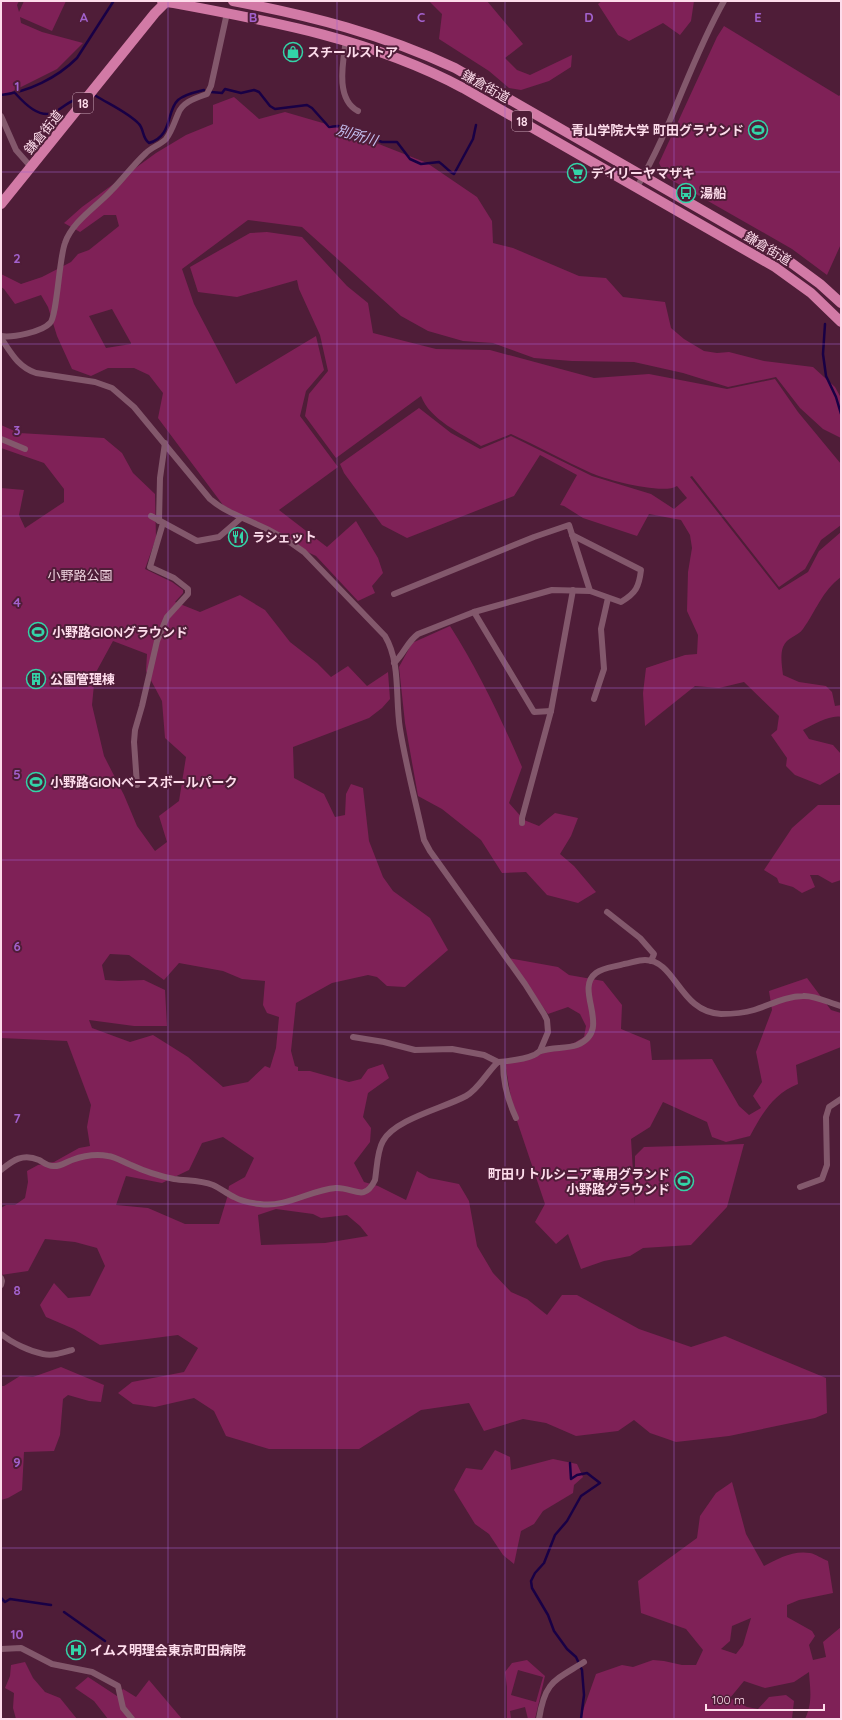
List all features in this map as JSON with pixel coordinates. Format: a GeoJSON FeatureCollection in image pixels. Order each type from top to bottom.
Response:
{"type":"FeatureCollection","features":[{"type":"Feature","properties":{"kind":"main road","name":"鎌倉街道"},"geometry":{"type":"LineString","coordinates":[[1,204],[165,1],[227,13],[346,40],[403,60],[448,80],[776,267],[811,293],[840,318]]}},
{"type":"Feature","properties":{"kind":"main road","name":"鎌倉街道"},"geometry":{"type":"LineString","coordinates":[[236,1],[350,28],[391,41],[423,54],[471,77],[782,256],[820,284],[841,303]]}},
{"type":"Feature","properties":{"kind":"street"},"geometry":{"type":"LineString","coordinates":[[637,187],[651,163],[714,17],[724,1]]}},
{"type":"Feature","properties":{"kind":"street"},"geometry":{"type":"LineString","coordinates":[[1,337],[34,332],[46,327],[51,322],[54,317],[56,292],[65,243],[76,225],[111,191],[146,152],[161,144],[171,132],[181,109],[193,99],[207,94],[211,86],[227,13]]}},
{"type":"Feature","properties":{"kind":"street"},"geometry":{"type":"LineString","coordinates":[[346,40],[343,78],[344,94],[351,107],[358,111]]}},
{"type":"Feature","properties":{"kind":"street"},"geometry":{"type":"LineString","coordinates":[[1,116],[4,132],[16,150],[31,167]]}},
{"type":"Feature","properties":{"kind":"street"},"geometry":{"type":"LineString","coordinates":[[1,337],[19,364],[28,370],[36,373],[95,382],[112,388],[134,407],[219,507],[255,523],[283,538],[304,552],[385,636],[390,645],[394,663],[399,728],[424,840],[430,851],[544,1014],[547,1020],[548,1032],[540,1051]]}},
{"type":"Feature","properties":{"kind":"street"},"geometry":{"type":"LineString","coordinates":[[1,439],[25,449]]}},
{"type":"Feature","properties":{"kind":"street"},"geometry":{"type":"LineString","coordinates":[[137,785],[134,742],[135,730],[157,641],[167,617],[188,594],[188,588],[174,578],[150,567],[161,522],[160,478],[165,443]]}},
{"type":"Feature","properties":{"kind":"street"},"geometry":{"type":"LineString","coordinates":[[151,516],[197,542],[219,537],[241,518]]}},
{"type":"Feature","properties":{"kind":"street"},"geometry":{"type":"LineString","coordinates":[[394,594],[534,537],[569,525],[590,591]]}},
{"type":"Feature","properties":{"kind":"street"},"geometry":{"type":"LineString","coordinates":[[394,663],[400,658],[411,639],[418,634],[474,612],[552,590],[590,591],[621,602],[632,596],[640,580],[641,570],[572,535]]}},
{"type":"Feature","properties":{"kind":"street"},"geometry":{"type":"LineString","coordinates":[[522,823],[522,818],[551,711],[573,590]]}},
{"type":"Feature","properties":{"kind":"street"},"geometry":{"type":"LineString","coordinates":[[594,699],[604,669],[601,629],[608,598]]}},
{"type":"Feature","properties":{"kind":"street"},"geometry":{"type":"LineString","coordinates":[[474,612],[534,712],[551,711]]}},
{"type":"Feature","properties":{"kind":"street"},"geometry":{"type":"LineString","coordinates":[[607,912],[640,938],[654,954],[651,961]]}},
{"type":"Feature","properties":{"kind":"street"},"geometry":{"type":"LineString","coordinates":[[353,1038],[384,1042],[416,1050],[459,1050],[484,1055],[501,1062],[523,1059],[535,1055],[540,1051],[577,1044],[585,1040],[590,1034],[594,1023],[588,992],[589,981],[595,973],[602,969],[641,960],[651,961],[667,971],[693,1004],[710,1012],[725,1013],[752,1011],[775,1002],[804,996],[841,1006]]}},
{"type":"Feature","properties":{"kind":"street"},"geometry":{"type":"LineString","coordinates":[[501,1062],[510,1106],[516,1118]]}},
{"type":"Feature","properties":{"kind":"street"},"geometry":{"type":"LineString","coordinates":[[1,1170],[16,1158],[21,1157],[37,1159],[53,1166],[63,1165],[71,1160],[85,1156],[102,1155],[110,1156],[135,1167],[174,1179],[206,1183],[240,1199],[261,1204],[291,1201],[334,1188],[342,1188],[360,1193],[366,1192],[373,1185],[375,1180],[380,1147],[392,1130],[410,1119],[468,1095],[501,1062]]}},
{"type":"Feature","properties":{"kind":"street"},"geometry":{"type":"LineString","coordinates":[[800,1187],[822,1179],[827,1165],[826,1117],[829,1107],[841,1099]]}},
{"type":"Feature","properties":{"kind":"street"},"geometry":{"type":"LineString","coordinates":[[1,1278],[1,1285]]}},
{"type":"Feature","properties":{"kind":"street"},"geometry":{"type":"LineString","coordinates":[[1,1334],[8,1340],[44,1354],[57,1354],[72,1350]]}},
{"type":"Feature","properties":{"kind":"street"},"geometry":{"type":"LineString","coordinates":[[1,1649],[21,1648],[52,1664],[92,1672],[118,1686],[123,1708],[132,1719]]}},
{"type":"Feature","properties":{"kind":"street"},"geometry":{"type":"LineString","coordinates":[[540,1719],[542,1704],[550,1684],[584,1662]]}},
{"type":"Feature","properties":{"kind":"green space"},"geometry":{"type":"Polygon","coordinates":[[[1,1],[19,1],[17,5],[19,12],[24,1],[66,1],[52,31],[20,17],[21,23],[42,32],[83,43],[57,69],[1,97],[1,1]]]}},
{"type":"Feature","properties":{"kind":"green space"},"geometry":{"type":"Polygon","coordinates":[[[429,1],[487,1],[523,44],[505,58],[517,70],[530,75],[572,55],[571,67],[549,81],[521,90],[509,88],[489,71],[439,39],[442,14],[429,1]]]}},
{"type":"Feature","properties":{"kind":"green space"},"geometry":{"type":"Polygon","coordinates":[[[602,1],[694,1],[691,21],[680,35],[663,23],[629,41],[618,35],[598,4],[602,1]]]}},
{"type":"Feature","properties":{"kind":"green space","name":"青山学院大学 町田グラウンド"},"geometry":{"type":"Polygon","coordinates":[[[724,26],[839,96],[841,94],[841,244],[827,275],[792,249],[659,173],[662,169],[659,163],[717,37],[724,26]]]}},
{"type":"Feature","properties":{"kind":"green space"},"geometry":{"type":"Polygon","coordinates":[[[234,97],[259,119],[285,112],[333,126],[427,163],[477,197],[492,221],[493,243],[513,248],[579,276],[606,278],[623,297],[665,302],[671,328],[684,339],[704,351],[717,353],[729,352],[764,361],[813,367],[835,387],[841,398],[841,438],[823,429],[800,408],[776,377],[728,387],[683,373],[634,362],[572,361],[534,358],[493,343],[463,341],[428,331],[401,316],[302,227],[248,220],[182,269],[194,304],[236,384],[316,336],[324,370],[306,391],[300,416],[338,467],[279,510],[327,547],[356,521],[378,558],[383,573],[372,586],[375,593],[358,601],[316,556],[282,540],[223,505],[158,418],[163,393],[149,375],[134,368],[108,368],[91,376],[72,369],[57,336],[48,307],[41,295],[15,304],[1,287],[1,274],[21,284],[42,277],[71,262],[78,254],[89,250],[119,226],[116,215],[104,215],[80,232],[64,223],[82,207],[156,153],[186,135],[213,124],[213,105],[234,97]],[[112,309],[89,316],[106,348],[131,343],[112,309]]]}},
{"type":"Feature","properties":{"kind":"green space"},"geometry":{"type":"Polygon","coordinates":[[[267,232],[302,237],[347,286],[368,303],[373,333],[436,349],[490,350],[594,378],[649,374],[727,389],[775,379],[798,412],[841,464],[841,525],[821,540],[805,569],[779,587],[692,476],[690,477],[779,590],[808,572],[819,551],[841,532],[841,577],[829,588],[803,629],[785,644],[781,657],[783,675],[799,682],[826,686],[832,692],[835,706],[841,705],[841,717],[837,716],[827,718],[803,730],[809,739],[833,745],[841,754],[841,772],[820,785],[795,775],[786,766],[787,758],[771,735],[777,730],[779,716],[744,682],[719,688],[695,686],[645,726],[643,693],[646,668],[685,655],[697,654],[698,635],[687,611],[688,572],[692,548],[690,535],[681,520],[649,514],[637,536],[583,518],[560,505],[577,475],[540,455],[514,496],[407,538],[382,525],[344,473],[340,464],[419,408],[451,433],[480,449],[511,436],[592,476],[651,494],[674,509],[687,498],[677,486],[660,489],[648,488],[622,483],[599,476],[511,434],[481,446],[439,419],[425,405],[421,396],[336,458],[305,416],[309,394],[328,371],[320,335],[299,289],[297,280],[237,297],[198,292],[190,267],[250,233],[267,232]]]}},
{"type":"Feature","properties":{"kind":"green space","name":"小野路公園"},"geometry":{"type":"Polygon","coordinates":[[[1,425],[19,433],[104,438],[122,453],[133,473],[155,494],[156,538],[145,569],[172,582],[183,590],[183,593],[175,602],[200,612],[240,595],[265,610],[290,642],[317,663],[331,677],[348,666],[367,686],[388,672],[390,699],[382,708],[369,718],[293,747],[294,778],[324,794],[335,817],[345,815],[346,794],[351,784],[363,788],[369,841],[383,877],[393,891],[430,918],[448,950],[405,987],[387,986],[377,977],[368,975],[332,983],[296,1003],[291,1051],[295,1066],[298,1067],[298,1071],[310,1071],[349,1082],[361,1079],[368,1069],[383,1064],[389,1078],[368,1093],[363,1117],[371,1128],[370,1142],[354,1163],[364,1182],[378,1186],[406,1200],[417,1171],[429,1178],[459,1184],[469,1201],[477,1246],[493,1273],[511,1292],[527,1299],[547,1315],[562,1295],[577,1295],[639,1329],[691,1347],[725,1336],[826,1378],[827,1413],[815,1418],[729,1436],[676,1442],[650,1433],[634,1420],[618,1431],[576,1436],[546,1423],[523,1419],[484,1431],[469,1403],[421,1410],[359,1449],[269,1449],[226,1436],[214,1411],[194,1398],[155,1407],[133,1404],[118,1393],[132,1382],[184,1372],[198,1348],[178,1335],[100,1345],[74,1329],[46,1317],[40,1305],[54,1283],[68,1298],[90,1296],[105,1266],[97,1248],[75,1242],[45,1239],[28,1271],[1,1275],[1,1208],[6,1205],[15,1205],[25,1198],[28,1182],[27,1171],[38,1165],[54,1162],[79,1148],[90,1146],[87,1127],[91,1105],[67,1041],[1,1038],[1,488],[24,490],[19,515],[25,528],[64,502],[64,489],[44,463],[1,448],[1,425]],[[113,641],[95,674],[92,705],[104,756],[124,795],[137,826],[155,851],[167,842],[159,816],[179,801],[186,757],[165,738],[162,701],[146,671],[147,654],[113,641]],[[110,954],[102,965],[105,980],[144,980],[165,990],[167,1026],[134,1026],[89,1020],[92,1028],[130,1042],[153,1035],[188,1057],[223,1087],[248,1082],[265,1066],[270,1068],[276,1048],[279,1017],[267,1013],[263,1005],[265,981],[242,979],[223,971],[179,963],[164,980],[129,955],[110,954]],[[223,1137],[202,1143],[189,1170],[162,1183],[126,1176],[116,1205],[148,1208],[185,1224],[219,1224],[229,1186],[245,1177],[254,1158],[223,1137]],[[276,1209],[258,1215],[261,1245],[325,1243],[368,1236],[360,1226],[347,1215],[321,1218],[313,1214],[276,1209]]]}},
{"type":"Feature","properties":{"kind":"green space"},"geometry":{"type":"Polygon","coordinates":[[[450,626],[489,695],[522,767],[509,803],[524,820],[539,826],[555,813],[578,818],[571,836],[560,854],[574,866],[596,892],[578,903],[547,895],[526,872],[502,873],[481,840],[442,809],[418,796],[405,723],[399,667],[412,643],[450,626]]]}},
{"type":"Feature","properties":{"kind":"green space"},"geometry":{"type":"Polygon","coordinates":[[[818,805],[841,805],[841,880],[832,883],[818,875],[810,875],[815,887],[802,893],[793,887],[779,883],[777,878],[764,870],[792,828],[818,805]]]}},
{"type":"Feature","properties":{"kind":"green space"},"geometry":{"type":"Polygon","coordinates":[[[508,958],[558,967],[569,975],[603,981],[622,1005],[621,1029],[650,1041],[652,1060],[712,1059],[739,1106],[749,1115],[761,1108],[753,1096],[762,1082],[756,1052],[772,1010],[769,991],[807,978],[831,1010],[841,1013],[841,1047],[796,1065],[798,1084],[789,1088],[775,1099],[759,1120],[750,1136],[726,1142],[712,1137],[707,1122],[663,1102],[650,1127],[631,1139],[635,1205],[635,1156],[644,1147],[744,1144],[727,1207],[691,1245],[643,1248],[630,1256],[604,1261],[581,1269],[568,1234],[556,1244],[535,1222],[545,1204],[513,1109],[505,1063],[574,1043],[584,1037],[586,1026],[580,1014],[568,1007],[548,1014],[508,958]]]}},
{"type":"Feature","properties":{"kind":"green space"},"geometry":{"type":"Polygon","coordinates":[[[61,1367],[104,1385],[101,1402],[89,1401],[68,1395],[63,1399],[60,1435],[54,1451],[24,1452],[22,1490],[8,1498],[1,1500],[1,1386],[4,1386],[20,1376],[33,1377],[61,1367]]]}},
{"type":"Feature","properties":{"kind":"green space"},"geometry":{"type":"Polygon","coordinates":[[[495,1450],[510,1457],[511,1470],[553,1459],[577,1464],[583,1477],[574,1485],[573,1493],[543,1511],[534,1524],[521,1531],[514,1564],[503,1555],[489,1534],[475,1524],[454,1490],[466,1468],[482,1470],[495,1450]]]}},
{"type":"Feature","properties":{"kind":"green space"},"geometry":{"type":"Polygon","coordinates":[[[732,1482],[746,1534],[764,1566],[791,1554],[804,1552],[828,1561],[833,1593],[799,1600],[787,1605],[787,1617],[812,1631],[815,1636],[809,1645],[813,1660],[826,1657],[823,1642],[841,1627],[841,1719],[805,1719],[808,1713],[810,1701],[809,1672],[794,1682],[765,1688],[744,1681],[730,1698],[747,1707],[758,1709],[769,1697],[786,1695],[794,1701],[792,1719],[580,1719],[596,1674],[622,1665],[633,1667],[653,1660],[682,1665],[696,1665],[703,1650],[686,1629],[641,1613],[638,1581],[697,1538],[700,1516],[716,1493],[732,1482]],[[751,1618],[732,1626],[730,1641],[721,1649],[736,1654],[743,1645],[751,1618]]]}},
{"type":"Feature","properties":{"kind":"green space"},"geometry":{"type":"Polygon","coordinates":[[[527,1660],[545,1676],[535,1719],[528,1719],[525,1707],[510,1711],[511,1719],[507,1719],[507,1687],[505,1672],[512,1663],[527,1660]],[[518,1670],[511,1695],[536,1702],[543,1677],[518,1670]]]}},
{"type":"Feature","properties":{"kind":"green space"},"geometry":{"type":"Polygon","coordinates":[[[25,1662],[33,1678],[45,1692],[60,1698],[77,1719],[16,1719],[13,1708],[14,1693],[5,1688],[10,1676],[11,1665],[25,1662]]]}},
{"type":"Feature","properties":{"kind":"green space"},"geometry":{"type":"Polygon","coordinates":[[[88,1677],[117,1696],[123,1689],[136,1697],[149,1680],[182,1719],[108,1719],[94,1701],[75,1688],[88,1677]]]}},
{"type":"Feature","properties":{"kind":"waterway"},"geometry":{"type":"LineString","coordinates":[[1,95],[21,91],[42,83],[69,65],[77,58],[113,2]]}},
{"type":"Feature","properties":{"kind":"waterway","name":"別所川"},"geometry":{"type":"LineString","coordinates":[[211,92],[222,93],[225,89],[241,93],[254,90],[259,92],[270,106],[275,109],[307,105],[312,108],[329,127],[338,126],[382,142],[397,142],[410,159],[421,164],[439,162],[454,174],[473,139],[476,125]]}},
{"type":"Feature","properties":{"kind":"waterway","name":"別所川"},"geometry":{"type":"LineString","coordinates":[[96,96],[135,120],[141,126],[145,139],[149,143],[157,140],[162,135],[166,129],[174,105],[178,100],[194,92],[204,90]]}},
{"type":"Feature","properties":{"kind":"waterway","name":"別所川"},"geometry":{"type":"LineString","coordinates":[[15,93],[28,106],[44,114],[55,112],[70,102],[82,97]]}},
{"type":"Feature","properties":{"kind":"waterway","name":"別所川"},"geometry":{"type":"LineString","coordinates":[[825,324],[823,354],[826,376],[836,397],[841,414]]}},
{"type":"Feature","properties":{"kind":"waterway"},"geometry":{"type":"LineString","coordinates":[[570,1463],[571,1479],[577,1475],[587,1473],[600,1483],[581,1496],[567,1521],[555,1535],[544,1563],[535,1573],[531,1581],[532,1588],[548,1615],[554,1631],[567,1649],[576,1657],[582,1670],[584,1695],[581,1719]]}},
{"type":"Feature","properties":{"kind":"waterway"},"geometry":{"type":"LineString","coordinates":[[1,1598],[5,1602],[10,1599],[51,1605]]}},
{"type":"Feature","properties":{"kind":"waterway"},"geometry":{"type":"LineString","coordinates":[[64,1612],[105,1641]]}},
{"type":"Feature","properties":{"kind":"place","name":"スチールストア"},"geometry":{"type":"Point","coordinates":[293,52]}},
{"type":"Feature","properties":{"kind":"place","name":"青山学院大学 町田グラウンド"},"geometry":{"type":"Point","coordinates":[758,130]}},
{"type":"Feature","properties":{"kind":"place","name":"デイリーヤマザキ"},"geometry":{"type":"Point","coordinates":[577,173]}},
{"type":"Feature","properties":{"kind":"place","name":"湯船"},"geometry":{"type":"Point","coordinates":[686,193]}},
{"type":"Feature","properties":{"kind":"place","name":"ラシェット"},"geometry":{"type":"Point","coordinates":[238,537]}},
{"type":"Feature","properties":{"kind":"place","name":"小野路GIONグラウンド"},"geometry":{"type":"Point","coordinates":[38,632]}},
{"type":"Feature","properties":{"kind":"place","name":"公園管理棟"},"geometry":{"type":"Point","coordinates":[36,679]}},
{"type":"Feature","properties":{"kind":"place","name":"小野路GIONベースボールパーク"},"geometry":{"type":"Point","coordinates":[36,782]}},
{"type":"Feature","properties":{"kind":"place","name":"町田リトルシニア専用グランド 小野路グラウンド"},"geometry":{"type":"Point","coordinates":[684,1181]}},
{"type":"Feature","properties":{"kind":"place","name":"イムス明理会東京町田病院"},"geometry":{"type":"Point","coordinates":[76,1650]}}]}
